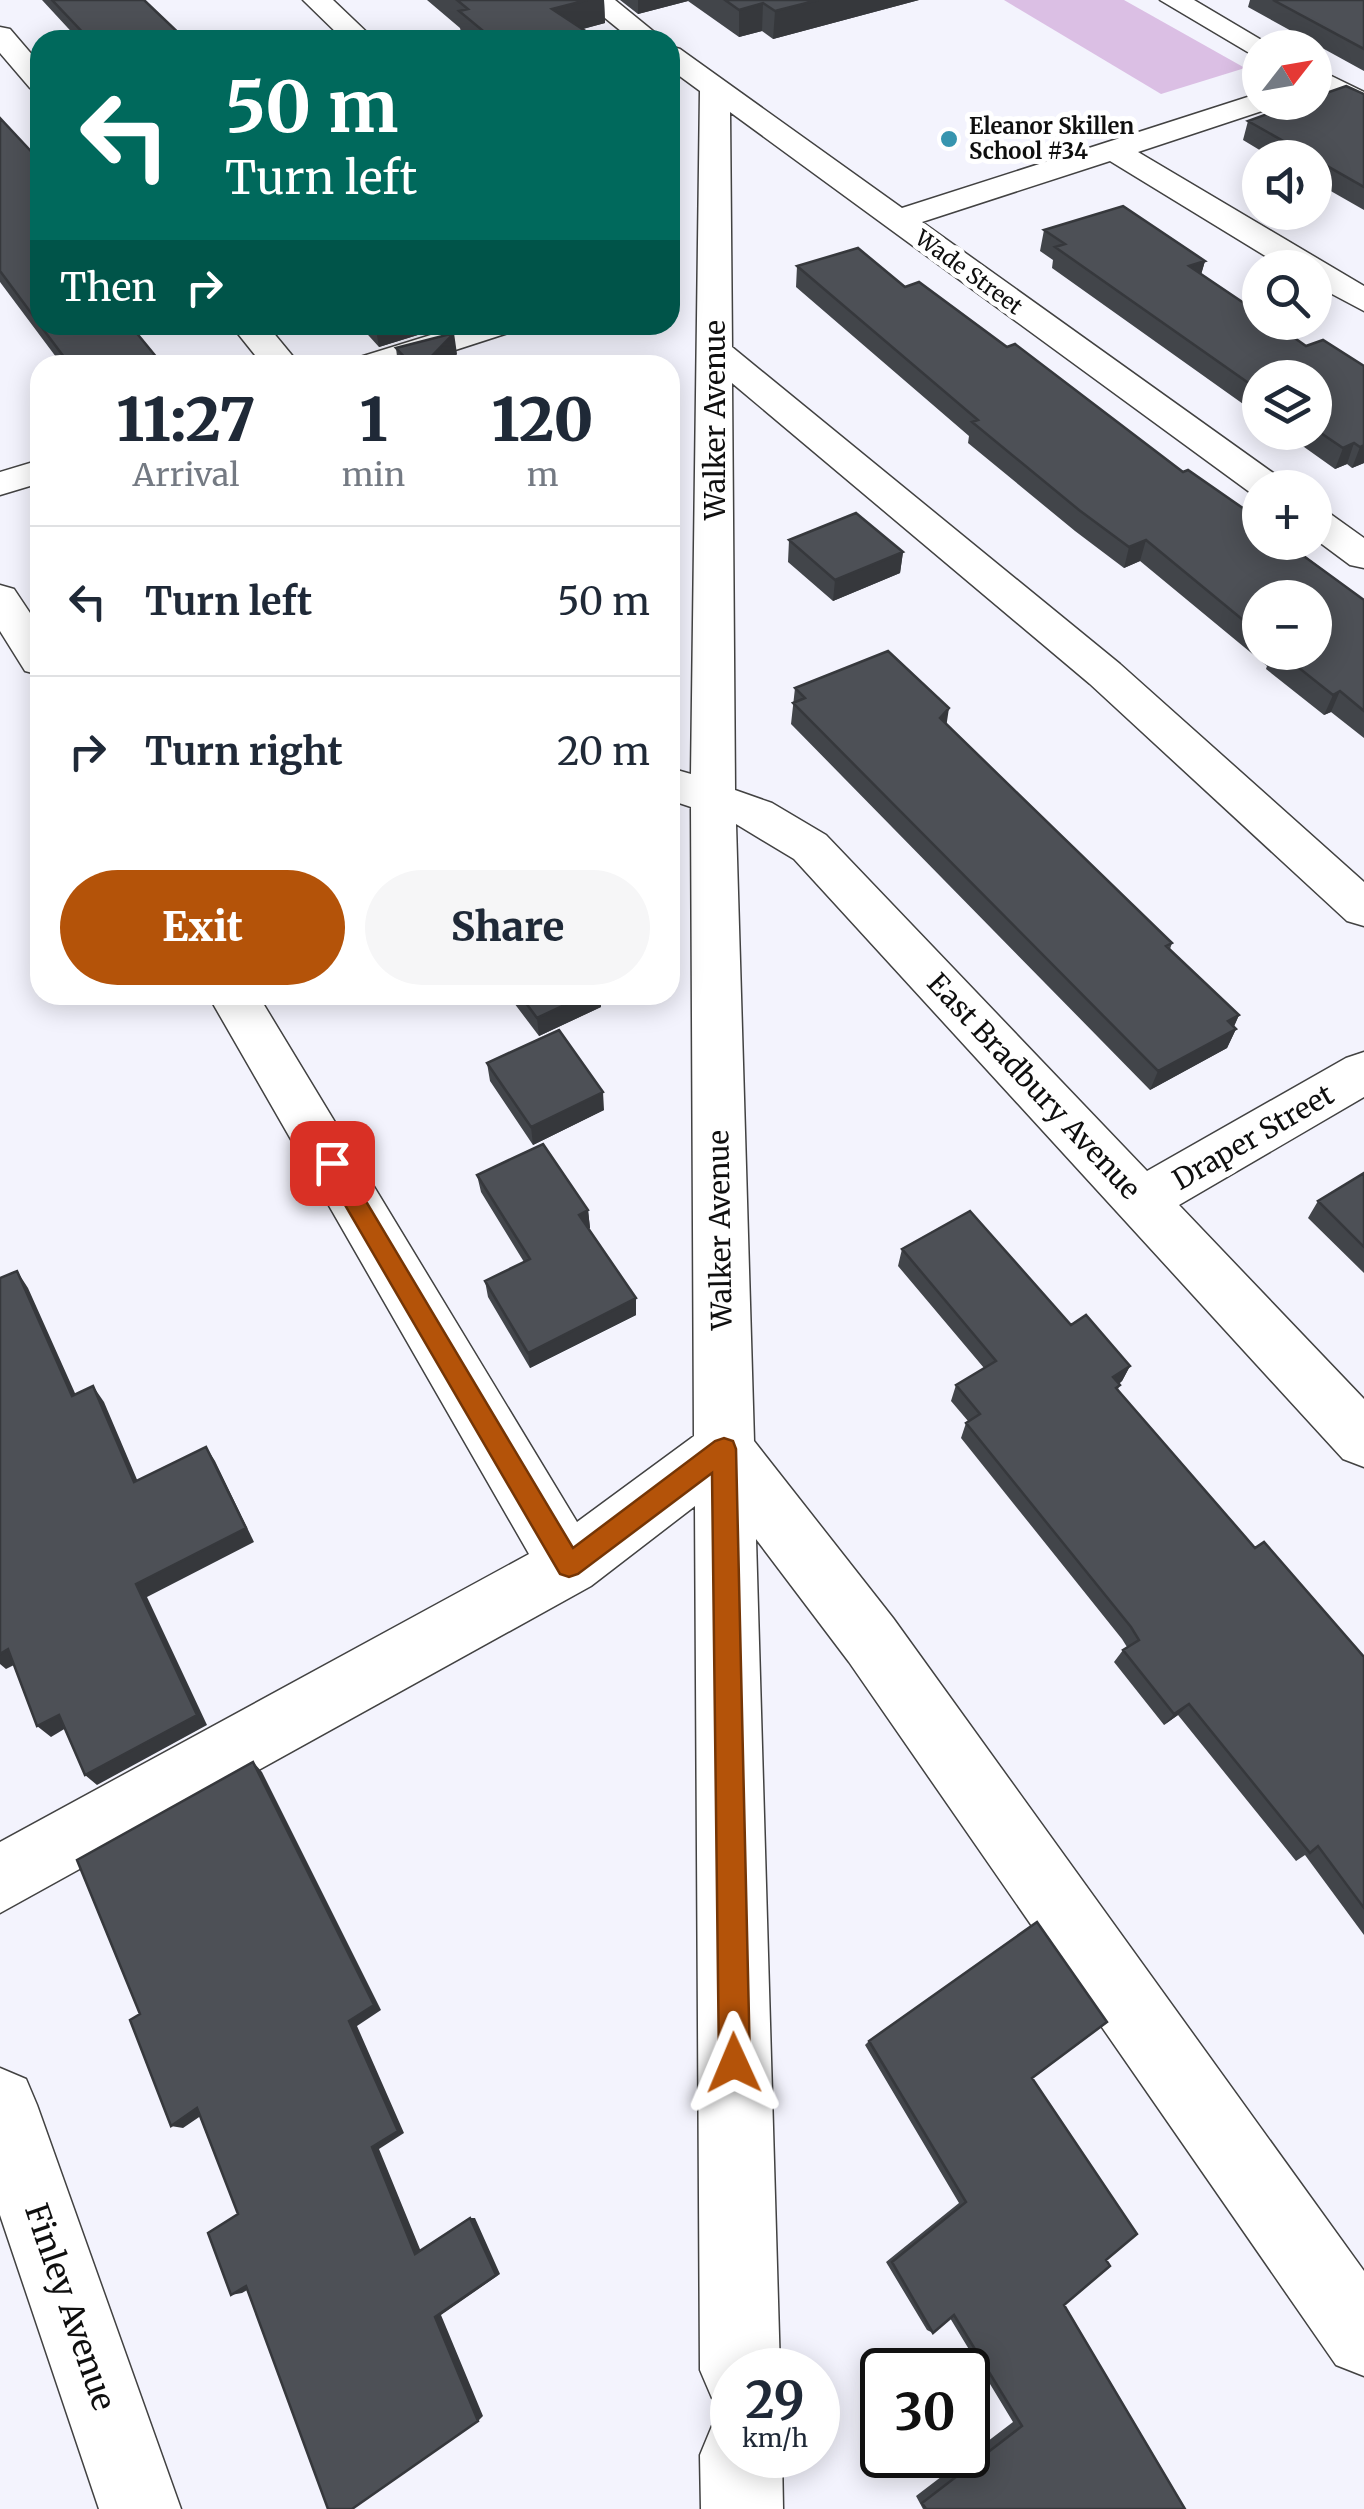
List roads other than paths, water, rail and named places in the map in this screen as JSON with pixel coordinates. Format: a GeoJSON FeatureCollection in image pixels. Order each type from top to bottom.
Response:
{"type":"FeatureCollection","features":[{"type":"Feature","properties":{"kind":"street"},"geometry":{"type":"LineString","coordinates":[[317,0],[350,30]]}},
{"type":"Feature","properties":{"kind":"street"},"geometry":{"type":"LineString","coordinates":[[597,0],[637,30]]}},
{"type":"Feature","properties":{"kind":"street"},"geometry":{"type":"LineString","coordinates":[[1174,0],[1242,38]]}},
{"type":"Feature","properties":{"kind":"street"},"geometry":{"type":"LineString","coordinates":[[0,36],[30,70]]}},
{"type":"Feature","properties":{"kind":"street","name":"Wade Street"},"geometry":{"type":"LineString","coordinates":[[680,63],[1244,470]]}},
{"type":"Feature","properties":{"kind":"street"},"geometry":{"type":"LineString","coordinates":[[1332,77],[1364,69]]}},
{"type":"Feature","properties":{"kind":"street"},"geometry":{"type":"LineString","coordinates":[[1332,88],[1364,104]]}},
{"type":"Feature","properties":{"kind":"street","name":"Walker Avenue"},"geometry":{"type":"LineString","coordinates":[[714,89],[701,260],[716,351],[692,791],[724,1449],[740,2348]]}},
{"type":"Feature","properties":{"kind":"street"},"geometry":{"type":"LineString","coordinates":[[897,220],[1242,108]]}},
{"type":"Feature","properties":{"kind":"street"},"geometry":{"type":"LineString","coordinates":[[1114,150],[1280,250]]}},
{"type":"Feature","properties":{"kind":"street"},"geometry":{"type":"LineString","coordinates":[[1332,281],[1364,301]]}},
{"type":"Feature","properties":{"kind":"street"},"geometry":{"type":"LineString","coordinates":[[256,335],[274,355]]}},
{"type":"Feature","properties":{"kind":"street"},"geometry":{"type":"LineString","coordinates":[[405,355],[467,335]]}},
{"type":"Feature","properties":{"kind":"street"},"geometry":{"type":"LineString","coordinates":[[716,351],[1106,674],[1364,909]]}},
{"type":"Feature","properties":{"kind":"street"},"geometry":{"type":"LineString","coordinates":[[0,484],[30,474]]}},
{"type":"Feature","properties":{"kind":"street"},"geometry":{"type":"LineString","coordinates":[[1332,533],[1364,556]]}},
{"type":"Feature","properties":{"kind":"street"},"geometry":{"type":"LineString","coordinates":[[0,598],[30,645]]}},
{"type":"Feature","properties":{"kind":"street","name":"East Bradbury Avenue"},"geometry":{"type":"LineString","coordinates":[[692,791],[756,814],[810,846],[1364,1440]]}},
{"type":"Feature","properties":{"kind":"street"},"geometry":{"type":"LineString","coordinates":[[238,1005],[569,1565]]}},
{"type":"Feature","properties":{"kind":"street","name":"Draper Street"},"geometry":{"type":"LineString","coordinates":[[1142,1201],[1364,1072]]}},
{"type":"Feature","properties":{"kind":"street"},"geometry":{"type":"LineString","coordinates":[[0,1880],[569,1565],[632,1522],[724,1449],[871,1640],[1364,2336]]}},
{"type":"Feature","properties":{"kind":"street","name":"Finley Avenue"},"geometry":{"type":"LineString","coordinates":[[0,2105],[140,2509]]}},
{"type":"Feature","properties":{"kind":"street"},"geometry":{"type":"LineString","coordinates":[[741,2478],[742,2509]]}},
{"type":"Feature","properties":{"kind":"place","name":"Eleanor Skillen School #34"},"geometry":{"type":"Point","coordinates":[949,139]}}]}
